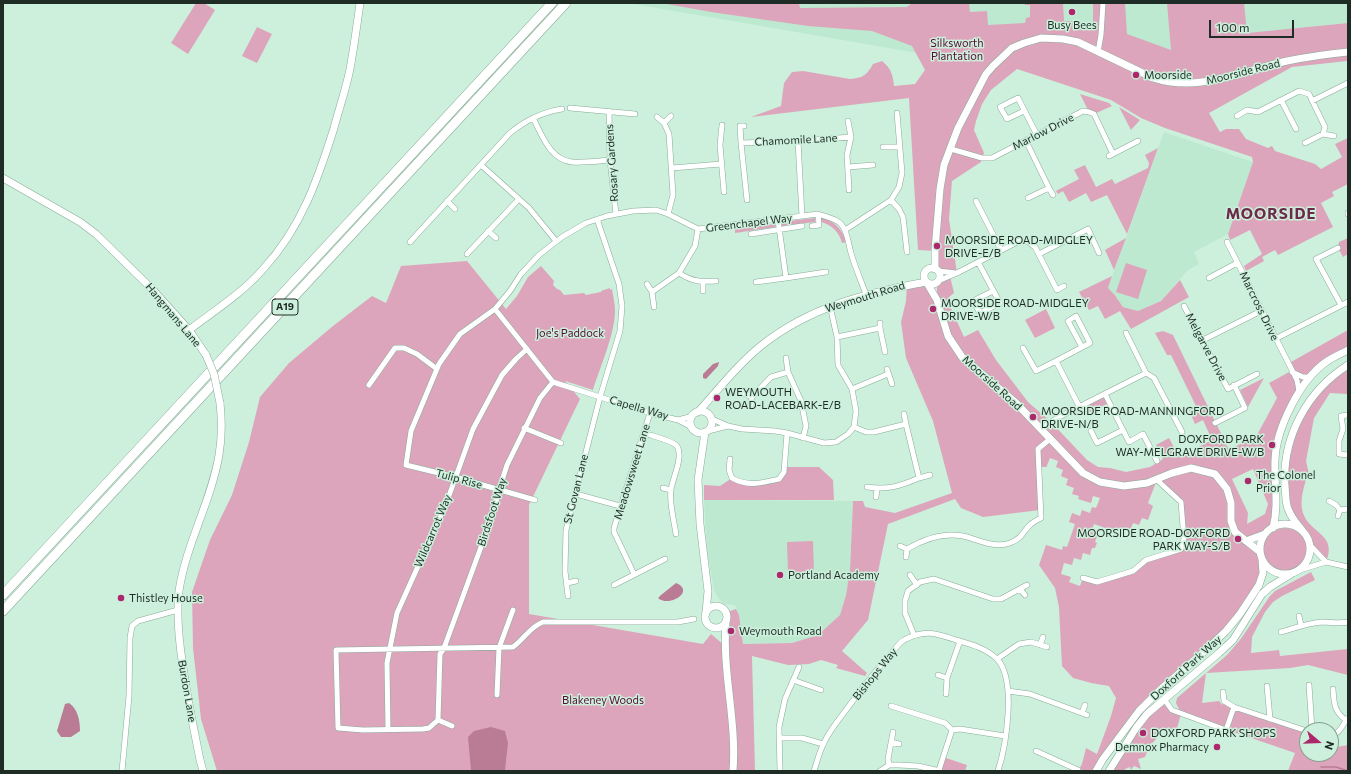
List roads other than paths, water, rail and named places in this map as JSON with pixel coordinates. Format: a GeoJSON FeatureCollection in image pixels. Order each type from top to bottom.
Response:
{"type":"FeatureCollection","features":[{"type":"Feature","properties":{"kind":"highway","name":"A19"},"geometry":{"type":"LineString","coordinates":[[3,595],[552,3]]}},
{"type":"Feature","properties":{"kind":"highway","name":"A19"},"geometry":{"type":"LineString","coordinates":[[3,611],[566,3]]}},
{"type":"Feature","properties":{"kind":"street"},"geometry":{"type":"LineString","coordinates":[[189,330],[239,291],[264,269],[285,243],[300,219],[318,179],[341,104],[349,70],[360,3]]}},
{"type":"Feature","properties":{"kind":"street"},"geometry":{"type":"LineString","coordinates":[[1098,52],[1101,35],[1103,3]]}},
{"type":"Feature","properties":{"kind":"street","name":"Moorside Road"},"geometry":{"type":"LineString","coordinates":[[937,300],[938,281],[940,276],[937,270],[935,250],[940,189],[944,165],[958,128],[986,74],[1012,48],[1041,38],[1063,39],[1078,42],[1153,78],[1165,82],[1190,84],[1217,80],[1288,61],[1348,52]]}},
{"type":"Feature","properties":{"kind":"street"},"geometry":{"type":"LineString","coordinates":[[1312,101],[1348,83]]}},
{"type":"Feature","properties":{"kind":"street"},"geometry":{"type":"LineString","coordinates":[[1237,116],[1246,110],[1258,112],[1299,91],[1308,94],[1312,101],[1324,127],[1323,134]]}},
{"type":"Feature","properties":{"kind":"street"},"geometry":{"type":"LineString","coordinates":[[1024,110],[1007,119],[1000,107],[1018,98],[1037,135]]}},
{"type":"Feature","properties":{"kind":"street"},"geometry":{"type":"LineString","coordinates":[[1281,100],[1296,129]]}},
{"type":"Feature","properties":{"kind":"street"},"geometry":{"type":"LineString","coordinates":[[570,108],[634,114]]}},
{"type":"Feature","properties":{"kind":"street"},"geometry":{"type":"LineString","coordinates":[[410,242],[510,133],[524,122],[548,111],[562,109]]}},
{"type":"Feature","properties":{"kind":"street","name":"Rosary Gardens"},"geometry":{"type":"LineString","coordinates":[[609,111],[610,160],[616,214]]}},
{"type":"Feature","properties":{"kind":"street","name":"Marlow Drive"},"geometry":{"type":"LineString","coordinates":[[951,149],[982,158],[992,158],[1083,111],[1094,114],[1111,155],[1138,141]]}},
{"type":"Feature","properties":{"kind":"street"},"geometry":{"type":"LineString","coordinates":[[866,294],[845,230],[891,200],[899,187],[902,173],[897,113]]}},
{"type":"Feature","properties":{"kind":"street"},"geometry":{"type":"LineString","coordinates":[[664,123],[671,116]]}},
{"type":"Feature","properties":{"kind":"street"},"geometry":{"type":"LineString","coordinates":[[657,117],[664,123],[668,134],[672,168],[673,195],[668,214]]}},
{"type":"Feature","properties":{"kind":"street"},"geometry":{"type":"LineString","coordinates":[[533,118],[547,146],[557,156],[565,161],[610,160]]}},
{"type":"Feature","properties":{"kind":"street"},"geometry":{"type":"LineString","coordinates":[[848,121],[851,137],[848,155],[850,190]]}},
{"type":"Feature","properties":{"kind":"street"},"geometry":{"type":"LineString","coordinates":[[722,126],[720,145],[724,192]]}},
{"type":"Feature","properties":{"kind":"street","name":"Chamomile Lane"},"geometry":{"type":"LineString","coordinates":[[744,126],[740,126],[747,200]]}},
{"type":"Feature","properties":{"kind":"street"},"geometry":{"type":"LineString","coordinates":[[1305,143],[1323,134],[1334,136]]}},
{"type":"Feature","properties":{"kind":"street","name":"Chamomile Lane"},"geometry":{"type":"LineString","coordinates":[[741,143],[851,137]]}},
{"type":"Feature","properties":{"kind":"street"},"geometry":{"type":"LineString","coordinates":[[798,141],[802,216]]}},
{"type":"Feature","properties":{"kind":"street"},"geometry":{"type":"LineString","coordinates":[[1026,141],[1053,195]]}},
{"type":"Feature","properties":{"kind":"street"},"geometry":{"type":"LineString","coordinates":[[883,147],[900,147]]}},
{"type":"Feature","properties":{"kind":"street"},"geometry":{"type":"LineString","coordinates":[[672,168],[721,164]]}},
{"type":"Feature","properties":{"kind":"street"},"geometry":{"type":"LineString","coordinates":[[481,165],[529,208],[556,241]]}},
{"type":"Feature","properties":{"kind":"street"},"geometry":{"type":"LineString","coordinates":[[848,167],[873,165]]}},
{"type":"Feature","properties":{"kind":"street","name":"Hangmans Lane"},"geometry":{"type":"LineString","coordinates":[[3,178],[80,222],[96,234],[153,290],[189,330],[206,355],[214,374],[220,403],[222,436],[219,456],[187,556],[179,591],[178,610]]}},
{"type":"Feature","properties":{"kind":"street"},"geometry":{"type":"LineString","coordinates":[[1028,198],[1049,188]]}},
{"type":"Feature","properties":{"kind":"street"},"geometry":{"type":"LineString","coordinates":[[467,254],[519,199]]}},
{"type":"Feature","properties":{"kind":"street"},"geometry":{"type":"LineString","coordinates":[[891,200],[899,209],[903,217],[907,252]]}},
{"type":"Feature","properties":{"kind":"street"},"geometry":{"type":"LineString","coordinates":[[447,201],[455,209]]}},
{"type":"Feature","properties":{"kind":"street"},"geometry":{"type":"LineString","coordinates":[[976,201],[1001,250]]}},
{"type":"Feature","properties":{"kind":"street","name":"Greenchapel Way"},"geometry":{"type":"LineString","coordinates":[[406,465],[411,430],[438,369],[460,334],[495,309],[510,292],[521,274],[539,255],[556,241],[586,223],[616,214],[633,211],[656,210],[668,214],[698,229],[818,214],[831,218],[840,224],[845,230]]}},
{"type":"Feature","properties":{"kind":"street"},"geometry":{"type":"LineString","coordinates":[[812,226],[819,225],[818,214]]}},
{"type":"Feature","properties":{"kind":"street","name":"St Govan Lane"},"geometry":{"type":"LineString","coordinates":[[568,596],[565,570],[566,530],[600,397],[620,331],[622,306],[619,284],[597,219]]}},
{"type":"Feature","properties":{"kind":"street"},"geometry":{"type":"LineString","coordinates":[[778,220],[786,278]]}},
{"type":"Feature","properties":{"kind":"street"},"geometry":{"type":"LineString","coordinates":[[751,234],[802,226]]}},
{"type":"Feature","properties":{"kind":"street"},"geometry":{"type":"LineString","coordinates":[[652,292],[679,273],[695,246],[698,229]]}},
{"type":"Feature","properties":{"kind":"street"},"geometry":{"type":"LineString","coordinates":[[1039,254],[1088,229],[1099,253]]}},
{"type":"Feature","properties":{"kind":"street"},"geometry":{"type":"LineString","coordinates":[[488,231],[496,238]]}},
{"type":"Feature","properties":{"kind":"street"},"geometry":{"type":"LineString","coordinates":[[907,285],[927,282],[932,284],[957,273],[1021,240],[1027,240],[1035,247],[1057,290],[1064,286]]}},
{"type":"Feature","properties":{"kind":"street","name":"Marcross Drive"},"geometry":{"type":"LineString","coordinates":[[1226,242],[1291,371],[1297,380],[1299,391]]}},
{"type":"Feature","properties":{"kind":"street"},"geometry":{"type":"LineString","coordinates":[[1338,248],[1316,259],[1341,305]]}},
{"type":"Feature","properties":{"kind":"street"},"geometry":{"type":"LineString","coordinates":[[926,270],[935,250]]}},
{"type":"Feature","properties":{"kind":"street"},"geometry":{"type":"LineString","coordinates":[[978,262],[1000,303],[980,313],[974,301],[993,291]]}},
{"type":"Feature","properties":{"kind":"street"},"geometry":{"type":"LineString","coordinates":[[1209,278],[1237,263]]}},
{"type":"Feature","properties":{"kind":"street"},"geometry":{"type":"LineString","coordinates":[[926,270],[931,268],[957,273]]}},
{"type":"Feature","properties":{"kind":"street","name":"Moorside Road"},"geometry":{"type":"LineString","coordinates":[[926,270],[923,275],[937,300],[948,336],[962,357],[1016,403],[1083,473],[1100,482],[1124,486],[1147,483],[1172,473],[1191,468],[1215,474],[1227,489],[1231,503],[1231,521],[1235,532],[1261,555]]}},
{"type":"Feature","properties":{"kind":"street","name":"Weymouth Road"},"geometry":{"type":"LineString","coordinates":[[695,414],[738,367],[762,345],[795,323],[830,306],[866,294],[907,285],[926,270]]}},
{"type":"Feature","properties":{"kind":"street"},"geometry":{"type":"LineString","coordinates":[[756,282],[826,272]]}},
{"type":"Feature","properties":{"kind":"street"},"geometry":{"type":"LineString","coordinates":[[679,273],[693,281],[716,281]]}},
{"type":"Feature","properties":{"kind":"street"},"geometry":{"type":"LineString","coordinates":[[703,282],[703,291]]}},
{"type":"Feature","properties":{"kind":"street"},"geometry":{"type":"LineString","coordinates":[[647,284],[652,292],[654,306]]}},
{"type":"Feature","properties":{"kind":"street"},"geometry":{"type":"LineString","coordinates":[[1275,339],[1348,302]]}},
{"type":"Feature","properties":{"kind":"street"},"geometry":{"type":"LineString","coordinates":[[702,451],[691,421],[695,414],[706,412],[711,417],[728,426],[742,429],[787,433],[824,443],[836,442],[848,434],[854,427],[856,412],[852,389],[838,365],[837,336],[830,306]]}},
{"type":"Feature","properties":{"kind":"street","name":"Melgarve Drive"},"geometry":{"type":"LineString","coordinates":[[1184,306],[1228,389],[1234,385]]}},
{"type":"Feature","properties":{"kind":"street"},"geometry":{"type":"LineString","coordinates":[[495,309],[553,382]]}},
{"type":"Feature","properties":{"kind":"street"},"geometry":{"type":"LineString","coordinates":[[1203,340],[1261,311]]}},
{"type":"Feature","properties":{"kind":"street"},"geometry":{"type":"LineString","coordinates":[[1023,348],[1036,371],[1090,344],[1076,316],[1068,321],[1082,347]]}},
{"type":"Feature","properties":{"kind":"street"},"geometry":{"type":"LineString","coordinates":[[837,336],[880,325],[884,352]]}},
{"type":"Feature","properties":{"kind":"street"},"geometry":{"type":"LineString","coordinates":[[1126,333],[1146,373],[1154,378],[1182,432]]}},
{"type":"Feature","properties":{"kind":"street"},"geometry":{"type":"LineString","coordinates":[[369,385],[395,348],[404,348],[417,354],[438,369]]}},
{"type":"Feature","properties":{"kind":"street","name":"Wildcarrot Way"},"geometry":{"type":"LineString","coordinates":[[388,730],[387,662],[396,613],[446,504],[473,429],[502,375],[516,359],[528,349]]}},
{"type":"Feature","properties":{"kind":"street"},"geometry":{"type":"LineString","coordinates":[[1273,528],[1276,516],[1277,500],[1274,477],[1276,447],[1289,410],[1299,391],[1325,362],[1348,350]]}},
{"type":"Feature","properties":{"kind":"street"},"geometry":{"type":"LineString","coordinates":[[786,358],[788,372],[801,401],[806,426],[803,438]]}},
{"type":"Feature","properties":{"kind":"street"},"geometry":{"type":"LineString","coordinates":[[1056,361],[1079,406]]}},
{"type":"Feature","properties":{"kind":"street"},"geometry":{"type":"LineString","coordinates":[[1326,562],[1310,545],[1304,533],[1288,510],[1285,462],[1289,443],[1297,422],[1308,402],[1325,383],[1337,372],[1348,365]]}},
{"type":"Feature","properties":{"kind":"street"},"geometry":{"type":"LineString","coordinates":[[852,389],[888,371],[892,384]]}},
{"type":"Feature","properties":{"kind":"street"},"geometry":{"type":"LineString","coordinates":[[1291,371],[1303,377],[1311,377]]}},
{"type":"Feature","properties":{"kind":"street"},"geometry":{"type":"LineString","coordinates":[[750,407],[752,397],[771,377],[788,372]]}},
{"type":"Feature","properties":{"kind":"street"},"geometry":{"type":"LineString","coordinates":[[1040,429],[1059,416],[1146,373]]}},
{"type":"Feature","properties":{"kind":"street"},"geometry":{"type":"LineString","coordinates":[[1215,423],[1245,408],[1234,385],[1256,374]]}},
{"type":"Feature","properties":{"kind":"street","name":"Capella Way"},"geometry":{"type":"LineString","coordinates":[[553,382],[650,413],[678,420],[694,429]]}},
{"type":"Feature","properties":{"kind":"street","name":"Birdsfoot Way"},"geometry":{"type":"LineString","coordinates":[[438,720],[440,654],[444,648],[492,517],[507,465],[540,398],[553,382]]}},
{"type":"Feature","properties":{"kind":"street"},"geometry":{"type":"LineString","coordinates":[[745,394],[752,397]]}},
{"type":"Feature","properties":{"kind":"street"},"geometry":{"type":"LineString","coordinates":[[1105,394],[1129,442],[1143,434],[1157,461]]}},
{"type":"Feature","properties":{"kind":"street"},"geometry":{"type":"LineString","coordinates":[[712,396],[712,425],[706,431],[698,480],[700,524],[708,591],[706,612],[704,617],[706,623],[718,634],[724,645]]}},
{"type":"Feature","properties":{"kind":"street","name":"Meadowsweet Lane"},"geometry":{"type":"LineString","coordinates":[[634,574],[614,532],[620,506],[650,413]]}},
{"type":"Feature","properties":{"kind":"street","name":"Capella Way"},"geometry":{"type":"LineString","coordinates":[[678,420],[695,414]]}},
{"type":"Feature","properties":{"kind":"street"},"geometry":{"type":"LineString","coordinates":[[904,414],[919,478]]}},
{"type":"Feature","properties":{"kind":"street"},"geometry":{"type":"LineString","coordinates":[[1341,416],[1343,429],[1336,455],[1348,455]]}},
{"type":"Feature","properties":{"kind":"street"},"geometry":{"type":"LineString","coordinates":[[854,427],[866,432],[874,432],[906,424]]}},
{"type":"Feature","properties":{"kind":"street"},"geometry":{"type":"LineString","coordinates":[[694,429],[706,431],[728,426]]}},
{"type":"Feature","properties":{"kind":"street"},"geometry":{"type":"LineString","coordinates":[[524,428],[561,443]]}},
{"type":"Feature","properties":{"kind":"street"},"geometry":{"type":"LineString","coordinates":[[1091,431],[1097,443],[1123,430]]}},
{"type":"Feature","properties":{"kind":"street"},"geometry":{"type":"LineString","coordinates":[[644,433],[672,443],[678,448],[679,458],[671,490],[671,502],[676,534]]}},
{"type":"Feature","properties":{"kind":"street"},"geometry":{"type":"LineString","coordinates":[[730,459],[729,470],[732,478],[741,483],[761,483],[780,479],[784,472],[787,433]]}},
{"type":"Feature","properties":{"kind":"street"},"geometry":{"type":"LineString","coordinates":[[907,549],[918,542],[939,535],[962,536],[990,544],[1010,544],[1022,536],[1029,526],[1041,518],[1038,449],[1050,439]]}},
{"type":"Feature","properties":{"kind":"street","name":"Tulip Rise"},"geometry":{"type":"LineString","coordinates":[[406,465],[455,477],[535,500]]}},
{"type":"Feature","properties":{"kind":"street"},"geometry":{"type":"LineString","coordinates":[[867,487],[889,489],[930,475]]}},
{"type":"Feature","properties":{"kind":"street"},"geometry":{"type":"LineString","coordinates":[[725,482],[732,478]]}},
{"type":"Feature","properties":{"kind":"street"},"geometry":{"type":"LineString","coordinates":[[1083,578],[1097,582],[1133,571],[1146,560],[1181,549],[1184,539],[1181,502],[1157,480]]}},
{"type":"Feature","properties":{"kind":"street"},"geometry":{"type":"LineString","coordinates":[[663,488],[671,490]]}},
{"type":"Feature","properties":{"kind":"street"},"geometry":{"type":"LineString","coordinates":[[876,497],[877,489]]}},
{"type":"Feature","properties":{"kind":"street"},"geometry":{"type":"LineString","coordinates":[[576,494],[620,506]]}},
{"type":"Feature","properties":{"kind":"street"},"geometry":{"type":"LineString","coordinates":[[1329,501],[1336,505],[1340,510]]}},
{"type":"Feature","properties":{"kind":"street"},"geometry":{"type":"LineString","coordinates":[[1340,510],[1348,509]]}},
{"type":"Feature","properties":{"kind":"street"},"geometry":{"type":"LineString","coordinates":[[1338,516],[1340,510]]}},
{"type":"Feature","properties":{"kind":"street"},"geometry":{"type":"LineString","coordinates":[[1246,541],[1265,534],[1279,525],[1296,527],[1304,533]]}},
{"type":"Feature","properties":{"kind":"street","name":"Doxford Park Way"},"geometry":{"type":"LineString","coordinates":[[1096,771],[1103,759],[1139,711],[1160,690],[1226,631],[1240,614],[1259,585],[1263,573],[1261,555],[1262,541],[1265,534]]}},
{"type":"Feature","properties":{"kind":"street"},"geometry":{"type":"LineString","coordinates":[[1300,570],[1308,560],[1310,545]]}},
{"type":"Feature","properties":{"kind":"street"},"geometry":{"type":"LineString","coordinates":[[900,546],[907,549]]}},
{"type":"Feature","properties":{"kind":"street"},"geometry":{"type":"LineString","coordinates":[[906,557],[907,549]]}},
{"type":"Feature","properties":{"kind":"street"},"geometry":{"type":"LineString","coordinates":[[1261,555],[1268,567],[1275,572],[1291,574]]}},
{"type":"Feature","properties":{"kind":"street"},"geometry":{"type":"LineString","coordinates":[[614,585],[665,559]]}},
{"type":"Feature","properties":{"kind":"street"},"geometry":{"type":"LineString","coordinates":[[1300,570],[1326,562],[1348,567]]}},
{"type":"Feature","properties":{"kind":"street","name":"Doxford Park Way"},"geometry":{"type":"LineString","coordinates":[[1109,771],[1136,728],[1147,714],[1233,640],[1262,594],[1270,587],[1300,570]]}},
{"type":"Feature","properties":{"kind":"street"},"geometry":{"type":"LineString","coordinates":[[910,575],[916,584]]}},
{"type":"Feature","properties":{"kind":"street"},"geometry":{"type":"LineString","coordinates":[[914,635],[905,613],[905,601],[908,591],[920,582],[934,579],[993,598],[1001,599],[1028,585]]}},
{"type":"Feature","properties":{"kind":"street"},"geometry":{"type":"LineString","coordinates":[[567,583],[576,581]]}},
{"type":"Feature","properties":{"kind":"street"},"geometry":{"type":"LineString","coordinates":[[1020,589],[1025,595]]}},
{"type":"Feature","properties":{"kind":"street"},"geometry":{"type":"LineString","coordinates":[[708,591],[714,601],[726,613],[727,618],[724,645],[733,723],[733,771]]}},
{"type":"Feature","properties":{"kind":"street"},"geometry":{"type":"LineString","coordinates":[[706,612],[710,608],[719,607]]}},
{"type":"Feature","properties":{"kind":"street"},"geometry":{"type":"LineString","coordinates":[[122,771],[132,626],[138,621],[178,610]]}},
{"type":"Feature","properties":{"kind":"street","name":"Burdon Lane"},"geometry":{"type":"LineString","coordinates":[[178,610],[178,633],[185,679],[203,771]]}},
{"type":"Feature","properties":{"kind":"street"},"geometry":{"type":"LineString","coordinates":[[497,695],[499,648],[512,610]]}},
{"type":"Feature","properties":{"kind":"street"},"geometry":{"type":"LineString","coordinates":[[1299,616],[1301,626]]}},
{"type":"Feature","properties":{"kind":"street"},"geometry":{"type":"LineString","coordinates":[[452,726],[438,720],[429,728],[423,729],[388,730],[338,728],[336,650],[513,647],[536,625],[543,622],[678,622],[694,619]]}},
{"type":"Feature","properties":{"kind":"street"},"geometry":{"type":"LineString","coordinates":[[1281,632],[1301,626],[1323,622],[1348,622]]}},
{"type":"Feature","properties":{"kind":"street"},"geometry":{"type":"LineString","coordinates":[[713,628],[720,628],[726,623]]}},
{"type":"Feature","properties":{"kind":"street","name":"Bishops Way"},"geometry":{"type":"LineString","coordinates":[[814,771],[823,744],[838,721],[879,667],[902,641],[914,635],[925,632],[935,633],[980,648],[997,659],[1006,675],[1008,714],[998,771]]}},
{"type":"Feature","properties":{"kind":"street"},"geometry":{"type":"LineString","coordinates":[[1040,645],[1043,637]]}},
{"type":"Feature","properties":{"kind":"street"},"geometry":{"type":"LineString","coordinates":[[946,694],[947,678],[960,641]]}},
{"type":"Feature","properties":{"kind":"street"},"geometry":{"type":"LineString","coordinates":[[997,659],[1019,644],[1031,642],[1047,647]]}},
{"type":"Feature","properties":{"kind":"street"},"geometry":{"type":"LineString","coordinates":[[780,771],[779,727],[785,699],[799,667]]}},
{"type":"Feature","properties":{"kind":"street"},"geometry":{"type":"LineString","coordinates":[[938,675],[947,678]]}},
{"type":"Feature","properties":{"kind":"street"},"geometry":{"type":"LineString","coordinates":[[793,680],[821,690]]}},
{"type":"Feature","properties":{"kind":"street"},"geometry":{"type":"LineString","coordinates":[[1308,685],[1311,722]]}},
{"type":"Feature","properties":{"kind":"street"},"geometry":{"type":"LineString","coordinates":[[1267,686],[1270,718]]}},
{"type":"Feature","properties":{"kind":"street"},"geometry":{"type":"LineString","coordinates":[[1333,689],[1336,711],[1340,716],[1347,719],[1339,731]]}},
{"type":"Feature","properties":{"kind":"street"},"geometry":{"type":"LineString","coordinates":[[1008,691],[1030,694],[1085,714],[1085,705]]}},
{"type":"Feature","properties":{"kind":"street"},"geometry":{"type":"LineString","coordinates":[[1224,692],[1224,701],[1234,707],[1299,728]]}},
{"type":"Feature","properties":{"kind":"street"},"geometry":{"type":"LineString","coordinates":[[1164,699],[1172,710],[1226,730],[1234,707]]}},
{"type":"Feature","properties":{"kind":"street"},"geometry":{"type":"LineString","coordinates":[[891,706],[945,723],[952,730]]}},
{"type":"Feature","properties":{"kind":"street"},"geometry":{"type":"LineString","coordinates":[[903,717],[906,710]]}},
{"type":"Feature","properties":{"kind":"street"},"geometry":{"type":"LineString","coordinates":[[952,730],[960,729],[1005,736]]}},
{"type":"Feature","properties":{"kind":"street"},"geometry":{"type":"LineString","coordinates":[[880,771],[889,765],[918,766],[932,770],[940,770],[952,730]]}},
{"type":"Feature","properties":{"kind":"street"},"geometry":{"type":"LineString","coordinates":[[889,765],[888,759],[893,732]]}},
{"type":"Feature","properties":{"kind":"street"},"geometry":{"type":"LineString","coordinates":[[779,738],[802,738],[823,744]]}},
{"type":"Feature","properties":{"kind":"street"},"geometry":{"type":"LineString","coordinates":[[891,742],[899,744]]}},
{"type":"Feature","properties":{"kind":"street"},"geometry":{"type":"LineString","coordinates":[[1036,751],[1078,770],[1082,764]]}},
{"type":"Feature","properties":{"kind":"street"},"geometry":{"type":"LineString","coordinates":[[1042,761],[1046,755]]}},
{"type":"Feature","properties":{"kind":"street"},"geometry":{"type":"LineString","coordinates":[[1115,761],[1115,771]]}},
{"type":"Feature","properties":{"kind":"waterway"},"geometry":{"type":"LineString","coordinates":[[1321,767],[1336,767],[1348,771]]}},
{"type":"Feature","properties":{"kind":"place","name":"Busy Bees"},"geometry":{"type":"Point","coordinates":[1072,12]}},
{"type":"Feature","properties":{"kind":"place","name":"Moorside"},"geometry":{"type":"Point","coordinates":[1136,75]}},
{"type":"Feature","properties":{"kind":"place","name":"MOORSIDE ROAD-MIDGLEY DRIVE-E/B"},"geometry":{"type":"Point","coordinates":[937,246]}},
{"type":"Feature","properties":{"kind":"place","name":"MOORSIDE ROAD-MIDGLEY DRIVE-W/B"},"geometry":{"type":"Point","coordinates":[933,309]}},
{"type":"Feature","properties":{"kind":"place","name":"WEYMOUTH ROAD-LACEBARK-E/B"},"geometry":{"type":"Point","coordinates":[717,398]}},
{"type":"Feature","properties":{"kind":"place","name":"MOORSIDE ROAD-MANNINGFORD DRIVE-N/B"},"geometry":{"type":"Point","coordinates":[1033,417]}},
{"type":"Feature","properties":{"kind":"place","name":"DOXFORD PARK WAY-MELGRAVE DRIVE-W/B"},"geometry":{"type":"Point","coordinates":[1272,445]}},
{"type":"Feature","properties":{"kind":"place","name":"The Colonel Prior"},"geometry":{"type":"Point","coordinates":[1248,481]}},
{"type":"Feature","properties":{"kind":"place","name":"MOORSIDE ROAD-DOXFORD PARK WAY-S/B"},"geometry":{"type":"Point","coordinates":[1238,539]}},
{"type":"Feature","properties":{"kind":"place","name":"Portland Academy"},"geometry":{"type":"Point","coordinates":[780,575]}},
{"type":"Feature","properties":{"kind":"place","name":"Thistley House"},"geometry":{"type":"Point","coordinates":[121,598]}},
{"type":"Feature","properties":{"kind":"place","name":"Weymouth Road"},"geometry":{"type":"Point","coordinates":[731,631]}},
{"type":"Feature","properties":{"kind":"place","name":"DOXFORD PARK SHOPS"},"geometry":{"type":"Point","coordinates":[1143,733]}},
{"type":"Feature","properties":{"kind":"place","name":"Demnox Pharmacy"},"geometry":{"type":"Point","coordinates":[1217,747]}},
{"type":"Feature","properties":{"kind":"district","name":"MOORSIDE"},"geometry":{"type":"Point","coordinates":[1271,214]}},
{"type":"Feature","properties":{"kind":"park label","name":"Silksworth Plantation"},"geometry":{"type":"Point","coordinates":[957,49]}},
{"type":"Feature","properties":{"kind":"park label","name":"Joe's Paddock"},"geometry":{"type":"Point","coordinates":[570,333]}},
{"type":"Feature","properties":{"kind":"park label","name":"Blakeney Woods"},"geometry":{"type":"Point","coordinates":[603,700]}}]}
